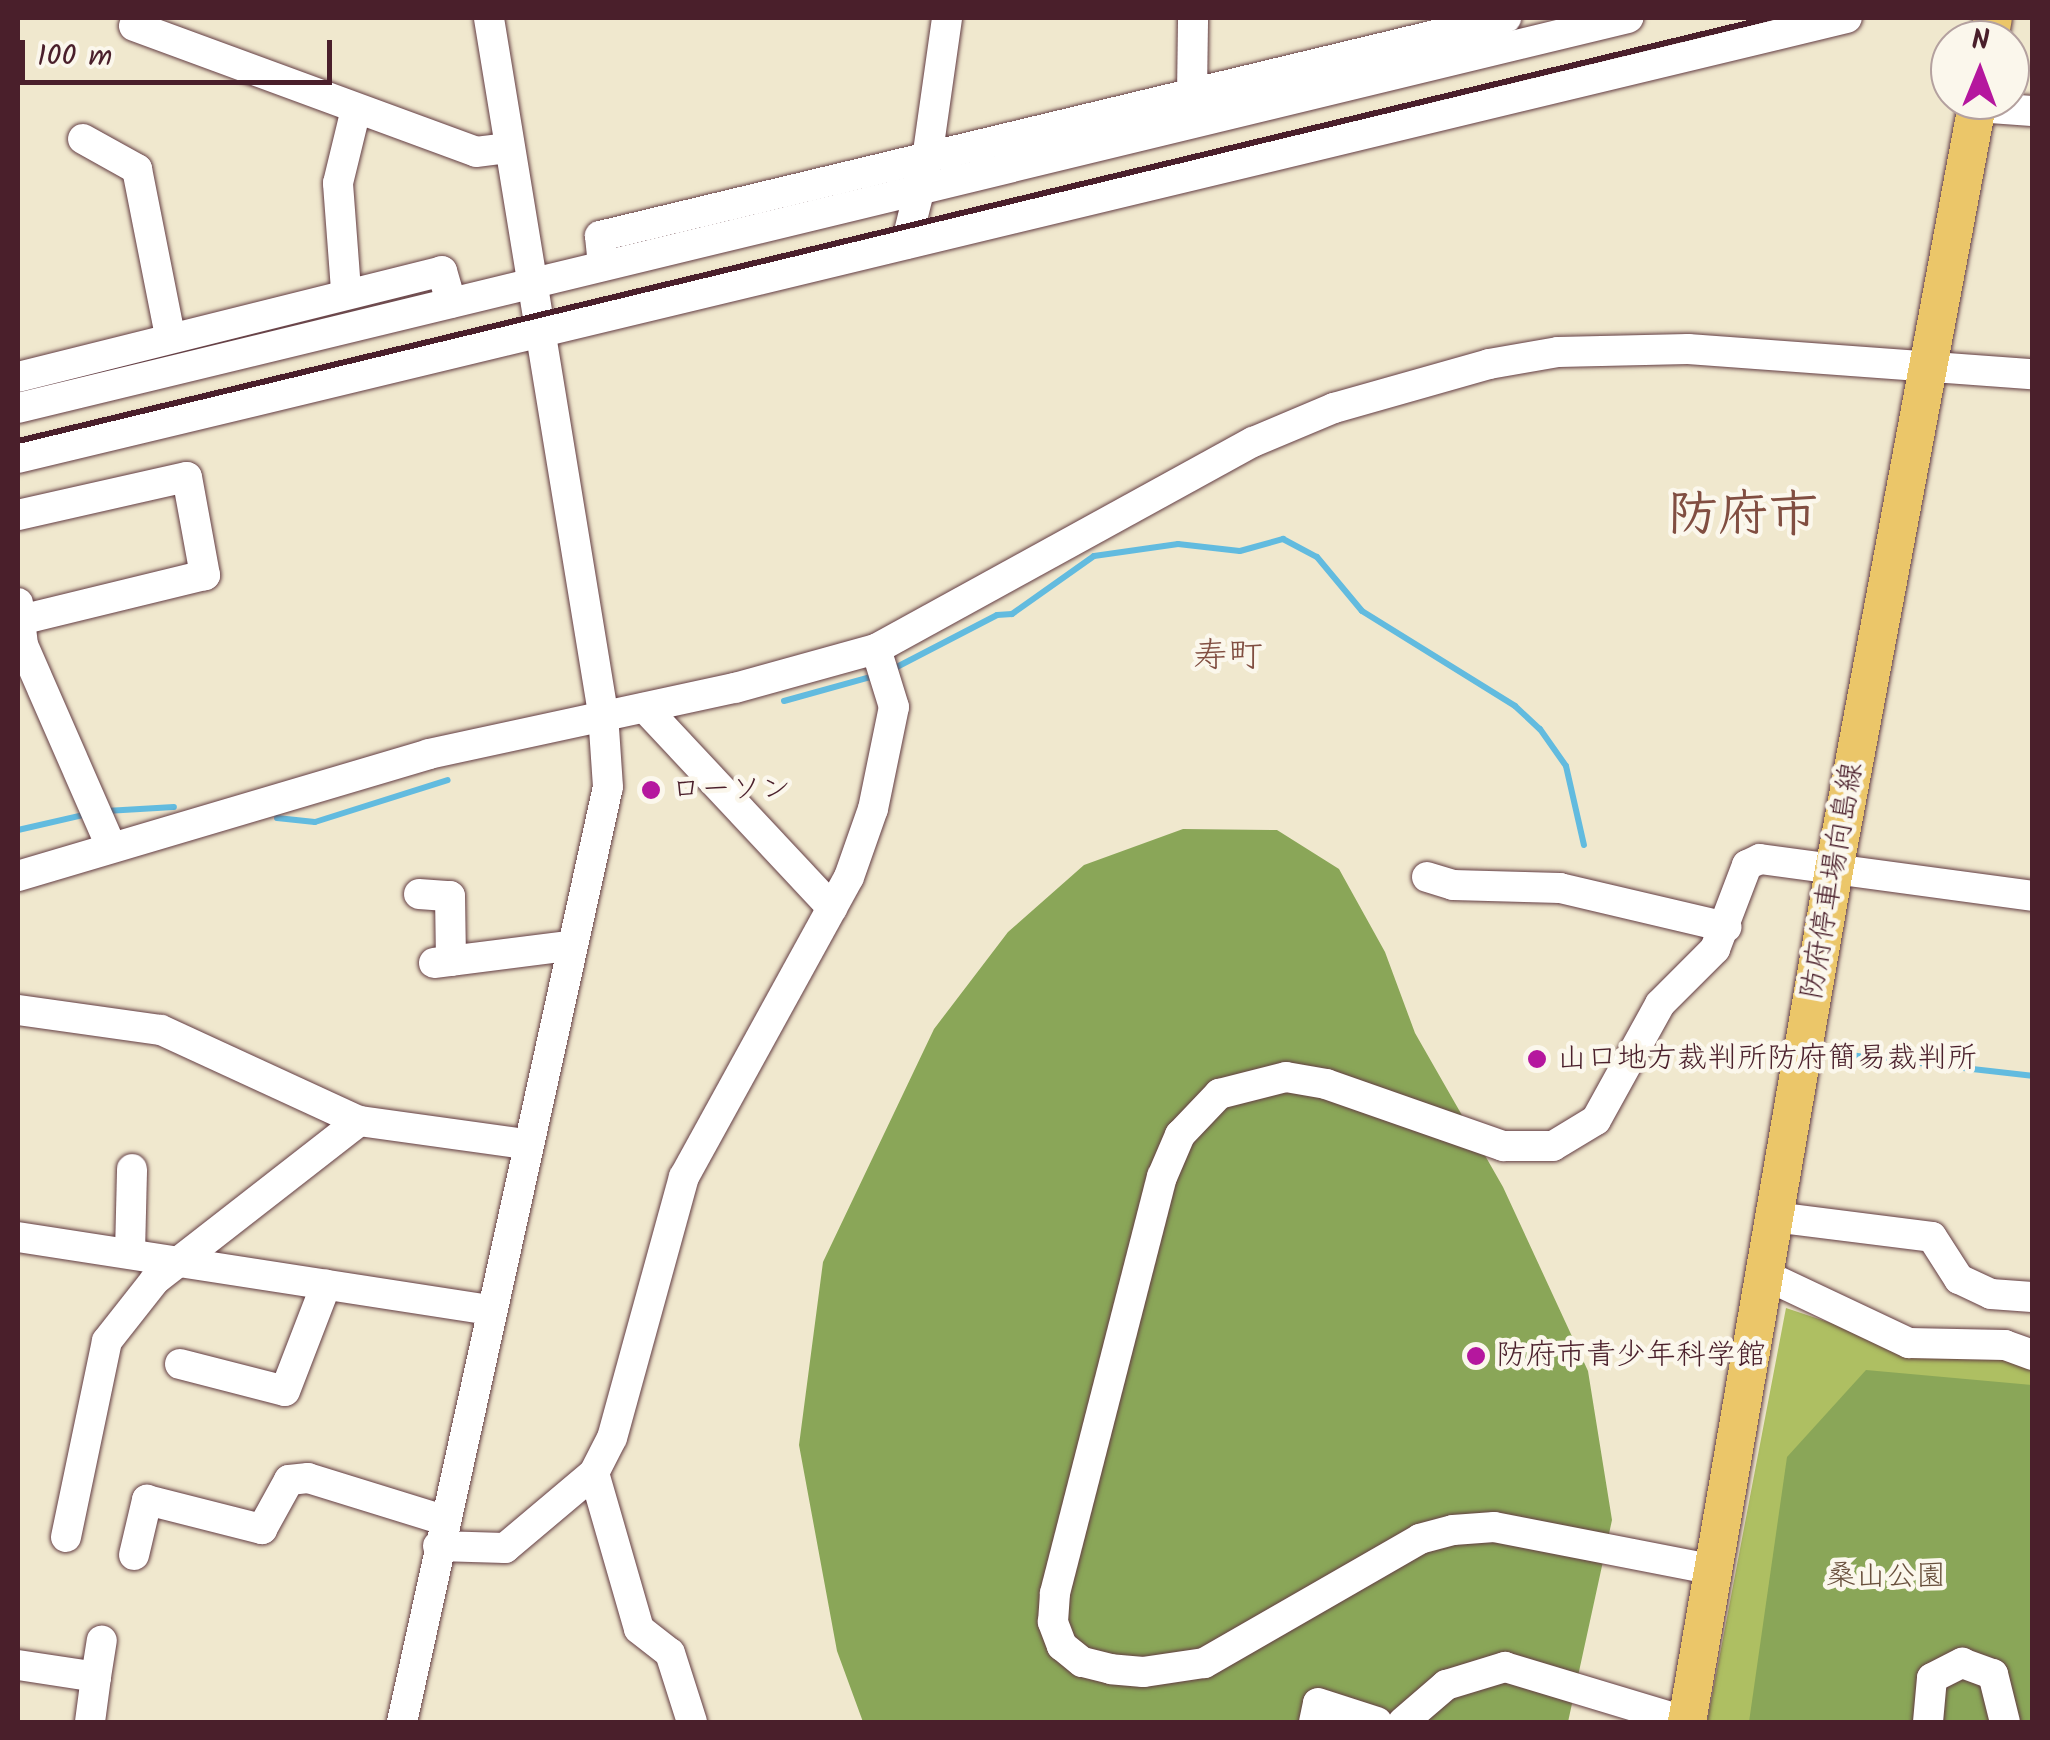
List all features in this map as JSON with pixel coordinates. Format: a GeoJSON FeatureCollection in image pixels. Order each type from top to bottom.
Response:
{"type":"FeatureCollection","features":[{"type":"Feature","properties":{"kind":"main road","name":"防府停車場向島線"},"geometry":{"type":"LineString","coordinates":[[1687,1722],[1834,870],[1933,362],[1975,120]]}},
{"type":"Feature","properties":{"kind":"street"},"geometry":{"type":"LineString","coordinates":[[402,1722],[568,946],[608,786],[604,713],[538,333],[489,18]]}},
{"type":"Feature","properties":{"kind":"street"},"geometry":{"type":"LineString","coordinates":[[906,244],[926,158],[947,18]]}},
{"type":"Feature","properties":{"kind":"street"},"geometry":{"type":"LineString","coordinates":[[1192,94],[1193,18]]}},
{"type":"Feature","properties":{"kind":"street"},"geometry":{"type":"LineString","coordinates":[[18,408],[919,191],[1347,70],[1506,18]]}},
{"type":"Feature","properties":{"kind":"street"},"geometry":{"type":"LineString","coordinates":[[602,265],[600,236],[1192,94],[1628,18]]}},
{"type":"Feature","properties":{"kind":"street"},"geometry":{"type":"LineString","coordinates":[[18,458],[1364,134],[1768,25],[1847,18]]}},
{"type":"Feature","properties":{"kind":"street"},"geometry":{"type":"LineString","coordinates":[[134,26],[476,152],[510,148]]}},
{"type":"Feature","properties":{"kind":"street"},"geometry":{"type":"LineString","coordinates":[[1347,70],[1364,134]]}},
{"type":"Feature","properties":{"kind":"street"},"geometry":{"type":"LineString","coordinates":[[346,290],[338,183],[356,109]]}},
{"type":"Feature","properties":{"kind":"street"},"geometry":{"type":"LineString","coordinates":[[84,140],[136,170],[170,335]]}},
{"type":"Feature","properties":{"kind":"street"},"geometry":{"type":"LineString","coordinates":[[18,377],[346,290],[442,271],[450,303]]}},
{"type":"Feature","properties":{"kind":"street"},"geometry":{"type":"LineString","coordinates":[[18,876],[101,823],[604,713],[645,708],[876,648],[1254,442],[1422,381],[1558,352],[1688,349],[1933,362],[2032,374]]}},
{"type":"Feature","properties":{"kind":"street"},"geometry":{"type":"LineString","coordinates":[[18,514],[187,476],[205,575],[19,611],[23,645],[101,823]]}},
{"type":"Feature","properties":{"kind":"street"},"geometry":{"type":"LineString","coordinates":[[134,1555],[148,1500],[262,1530],[289,1480],[308,1478],[441,1533],[505,1548],[594,1473],[621,1418],[684,1176],[832,908],[873,809],[894,707],[876,648]]}},
{"type":"Feature","properties":{"kind":"street"},"geometry":{"type":"LineString","coordinates":[[645,708],[832,908]]}},
{"type":"Feature","properties":{"kind":"street"},"geometry":{"type":"LineString","coordinates":[[1715,1570],[1480,1528],[1420,1539],[1244,1644],[1171,1670],[1082,1662],[1062,1646],[1053,1622],[1162,1177],[1180,1135],[1219,1094],[1286,1077],[1326,1084],[1503,1146],[1553,1146],[1596,1120],[1650,1018],[1716,949],[1747,865],[1760,859],[2032,896]]}},
{"type":"Feature","properties":{"kind":"street"},"geometry":{"type":"LineString","coordinates":[[1428,877],[1453,885],[1560,888],[1726,927]]}},
{"type":"Feature","properties":{"kind":"street"},"geometry":{"type":"LineString","coordinates":[[419,894],[450,896],[442,962],[568,946]]}},
{"type":"Feature","properties":{"kind":"street"},"geometry":{"type":"LineString","coordinates":[[18,1010],[161,1030],[359,1121],[525,1144]]}},
{"type":"Feature","properties":{"kind":"street"},"geometry":{"type":"LineString","coordinates":[[66,1538],[107,1341],[155,1280],[359,1121]]}},
{"type":"Feature","properties":{"kind":"street"},"geometry":{"type":"LineString","coordinates":[[130,1253],[132,1169]]}},
{"type":"Feature","properties":{"kind":"street"},"geometry":{"type":"LineString","coordinates":[[1774,1218],[1932,1237],[1959,1278],[1992,1294],[2032,1296]]}},
{"type":"Feature","properties":{"kind":"street"},"geometry":{"type":"LineString","coordinates":[[18,1238],[489,1310]]}},
{"type":"Feature","properties":{"kind":"street"},"geometry":{"type":"LineString","coordinates":[[1766,1276],[1909,1344],[2005,1345],[2032,1354]]}},
{"type":"Feature","properties":{"kind":"street"},"geometry":{"type":"LineString","coordinates":[[180,1364],[285,1391],[326,1285]]}},
{"type":"Feature","properties":{"kind":"street"},"geometry":{"type":"LineString","coordinates":[[594,1473],[639,1629],[670,1653],[692,1722]]}},
{"type":"Feature","properties":{"kind":"street"},"geometry":{"type":"LineString","coordinates":[[90,1722],[102,1640]]}},
{"type":"Feature","properties":{"kind":"street"},"geometry":{"type":"LineString","coordinates":[[1928,1722],[1932,1678],[1962,1663],[1994,1674],[2005,1722]]}},
{"type":"Feature","properties":{"kind":"street"},"geometry":{"type":"LineString","coordinates":[[18,1666],[96,1677]]}},
{"type":"Feature","properties":{"kind":"street"},"geometry":{"type":"LineString","coordinates":[[1403,1722],[1446,1685],[1505,1667],[1687,1722]]}},
{"type":"Feature","properties":{"kind":"street"},"geometry":{"type":"LineString","coordinates":[[1314,1722],[1318,1704],[1377,1722]]}},
{"type":"Feature","properties":{"kind":"green space"},"geometry":{"type":"Polygon","coordinates":[[[1183,829],[1277,830],[1339,869],[1385,952],[1415,1033],[1503,1187],[1588,1371],[1612,1520],[1568,1722],[863,1722],[837,1651],[799,1445],[823,1262],[934,1029],[1008,932],[1084,865],[1183,829]]]}},
{"type":"Feature","properties":{"kind":"green space","name":"桑山公園"},"geometry":{"type":"Polygon","coordinates":[[[1786,1308],[1921,1353],[2032,1362],[2032,1722],[1707,1722],[1786,1308]]]}},
{"type":"Feature","properties":{"kind":"green space","name":"桑山公園"},"geometry":{"type":"Polygon","coordinates":[[[1866,1370],[2032,1385],[2032,1722],[1749,1722],[1787,1457],[1866,1370]]]}},
{"type":"Feature","properties":{"kind":"waterway"},"geometry":{"type":"LineString","coordinates":[[891,670],[997,615],[1012,614],[1094,556],[1178,544],[1240,551],[1283,539],[1317,557],[1362,611],[1515,706],[1540,729],[1566,766],[1584,845]]}},
{"type":"Feature","properties":{"kind":"waterway"},"geometry":{"type":"LineString","coordinates":[[784,701],[874,676]]}},
{"type":"Feature","properties":{"kind":"waterway"},"geometry":{"type":"LineString","coordinates":[[277,818],[315,822],[448,780]]}},
{"type":"Feature","properties":{"kind":"waterway"},"geometry":{"type":"LineString","coordinates":[[106,811],[174,807]]}},
{"type":"Feature","properties":{"kind":"waterway"},"geometry":{"type":"LineString","coordinates":[[18,830],[88,814]]}},
{"type":"Feature","properties":{"kind":"waterway"},"geometry":{"type":"LineString","coordinates":[[1849,1055],[2032,1076]]}},
{"type":"Feature","properties":{"kind":"railway"},"geometry":{"type":"LineString","coordinates":[[18,441],[1769,18]]}},
{"type":"Feature","properties":{"kind":"place","name":"ローソン"},"geometry":{"type":"Point","coordinates":[651,790]}},
{"type":"Feature","properties":{"kind":"place","name":"山口地方裁判所防府簡易裁判所"},"geometry":{"type":"Point","coordinates":[1537,1059]}},
{"type":"Feature","properties":{"kind":"place","name":"防府市青少年科学館"},"geometry":{"type":"Point","coordinates":[1476,1356]}},
{"type":"Feature","properties":{"kind":"district","name":"防府市"},"geometry":{"type":"Point","coordinates":[1743,518]}},
{"type":"Feature","properties":{"kind":"district","name":"寿町"},"geometry":{"type":"Point","coordinates":[1228,657]}}]}
